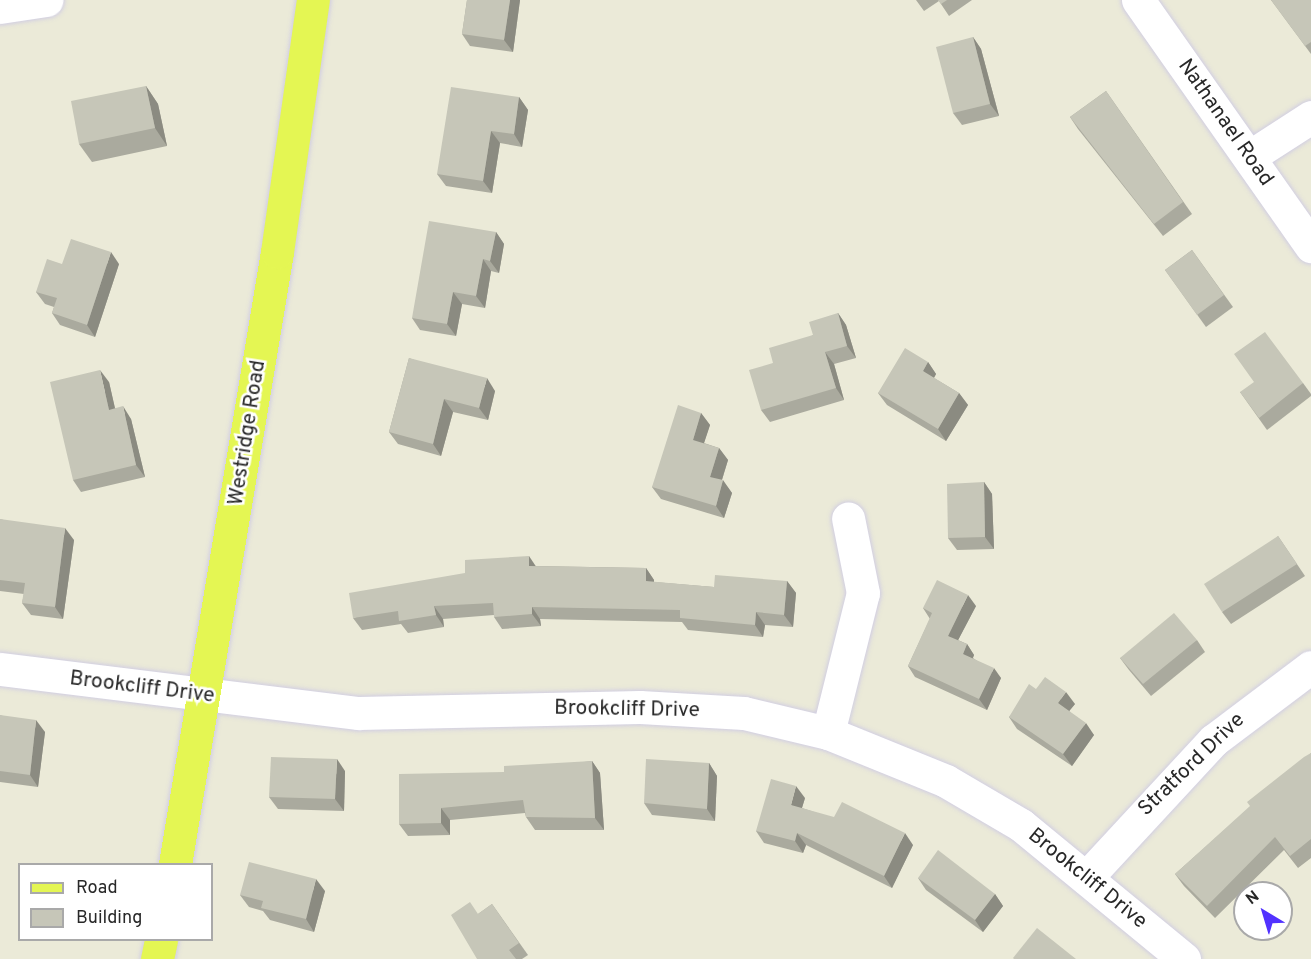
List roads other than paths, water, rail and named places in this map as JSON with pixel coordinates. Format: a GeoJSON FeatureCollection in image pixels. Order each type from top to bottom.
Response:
{"type":"FeatureCollection","features":[{"type":"Feature","properties":{"kind":"main road","name":"Westridge Road"},"geometry":{"type":"LineString","coordinates":[[175,863],[206,697],[313,0]]}},
{"type":"Feature","properties":{"kind":"main road"},"geometry":{"type":"LineString","coordinates":[[157,959],[161,941]]}},
{"type":"Feature","properties":{"kind":"street"},"geometry":{"type":"LineString","coordinates":[[0,7],[46,0]]}},
{"type":"Feature","properties":{"kind":"street","name":"Nathanael Road"},"geometry":{"type":"LineString","coordinates":[[1138,0],[1311,246]]}},
{"type":"Feature","properties":{"kind":"street"},"geometry":{"type":"LineString","coordinates":[[1249,157],[1311,117]]}},
{"type":"Feature","properties":{"kind":"street"},"geometry":{"type":"LineString","coordinates":[[828,733],[863,593],[848,518]]}},
{"type":"Feature","properties":{"kind":"street","name":"Stratford Drive"},"geometry":{"type":"LineString","coordinates":[[1086,878],[1214,740],[1311,667]]}},
{"type":"Feature","properties":{"kind":"street","name":"Brookcliff Drive"},"geometry":{"type":"LineString","coordinates":[[0,669],[206,697],[358,713],[652,707],[744,713],[828,733],[946,781],[1021,825],[1184,959]]}}]}
